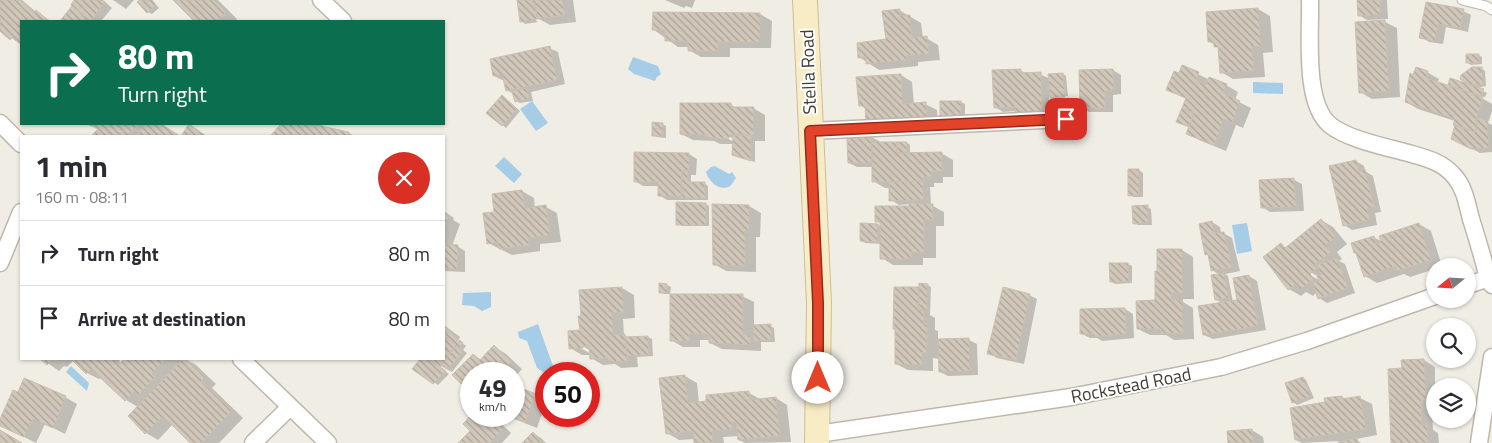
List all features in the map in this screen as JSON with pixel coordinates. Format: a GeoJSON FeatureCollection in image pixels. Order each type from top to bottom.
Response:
{"type":"FeatureCollection","features":[{"type":"Feature","properties":{"kind":"main road","name":"Stella Road"},"geometry":{"type":"LineString","coordinates":[[805,0],[818,303],[818,439]]}},
{"type":"Feature","properties":{"kind":"street"},"geometry":{"type":"LineString","coordinates":[[321,0],[342,20]]}},
{"type":"Feature","properties":{"kind":"street"},"geometry":{"type":"LineString","coordinates":[[1310,0],[1311,83],[1314,100],[1320,114],[1330,125],[1344,132],[1369,142],[1438,162],[1454,175],[1463,188],[1491,280],[1476,283]]}},
{"type":"Feature","properties":{"kind":"street"},"geometry":{"type":"LineString","coordinates":[[810,131],[1066,119]]}},
{"type":"Feature","properties":{"kind":"street"},"geometry":{"type":"LineString","coordinates":[[0,123],[20,143]]}},
{"type":"Feature","properties":{"kind":"street"},"geometry":{"type":"LineString","coordinates":[[0,264],[20,214]]}},
{"type":"Feature","properties":{"kind":"street","name":"Rockstead Road"},"geometry":{"type":"LineString","coordinates":[[818,439],[1071,397],[1221,367],[1307,341],[1426,299]]}},
{"type":"Feature","properties":{"kind":"street"},"geometry":{"type":"LineString","coordinates":[[1479,443],[1492,357]]}},
{"type":"Feature","properties":{"kind":"street"},"geometry":{"type":"LineString","coordinates":[[242,360],[328,443]]}},
{"type":"Feature","properties":{"kind":"street"},"geometry":{"type":"LineString","coordinates":[[253,443],[290,407]]}},
{"type":"Feature","properties":{"kind":"lane"},"geometry":{"type":"LineString","coordinates":[[1462,0],[1486,6],[1492,10]]}},
{"type":"Feature","properties":{"kind":"water"},"geometry":{"type":"Polygon","coordinates":[[[633,57],[658,66],[661,74],[655,81],[634,74],[628,69],[633,57]]]}},
{"type":"Feature","properties":{"kind":"water"},"geometry":{"type":"Polygon","coordinates":[[[1253,82],[1283,83],[1283,94],[1253,93],[1253,82]]]}},
{"type":"Feature","properties":{"kind":"water"},"geometry":{"type":"Polygon","coordinates":[[[532,101],[548,123],[536,131],[520,109],[532,101]]]}},
{"type":"Feature","properties":{"kind":"water"},"geometry":{"type":"Polygon","coordinates":[[[504,157],[522,174],[514,183],[495,166],[504,157]]]}},
{"type":"Feature","properties":{"kind":"water"},"geometry":{"type":"Polygon","coordinates":[[[715,166],[729,174],[732,172],[736,178],[731,186],[724,188],[717,186],[711,181],[706,172],[715,166]]]}},
{"type":"Feature","properties":{"kind":"water"},"geometry":{"type":"Polygon","coordinates":[[[1247,223],[1252,251],[1237,254],[1232,225],[1247,223]]]}},
{"type":"Feature","properties":{"kind":"water"},"geometry":{"type":"Polygon","coordinates":[[[491,292],[491,307],[482,311],[474,306],[462,305],[463,293],[491,292]]]}},
{"type":"Feature","properties":{"kind":"water"},"geometry":{"type":"Polygon","coordinates":[[[538,324],[552,362],[535,363],[527,341],[519,338],[518,332],[538,324]]]}},
{"type":"Feature","properties":{"kind":"water"},"geometry":{"type":"Polygon","coordinates":[[[71,366],[89,383],[87,391],[66,372],[71,366]]]}},
{"type":"Feature","properties":{"kind":"building"},"geometry":{"type":"Polygon","coordinates":[[[0,0],[20,0],[34,13],[36,10],[48,20],[20,20],[20,43],[13,37],[10,40],[0,31],[0,0]]]}},
{"type":"Feature","properties":{"kind":"building"},"geometry":{"type":"Polygon","coordinates":[[[74,0],[102,0],[105,2],[92,20],[71,5],[74,0]]]}},
{"type":"Feature","properties":{"kind":"building"},"geometry":{"type":"Polygon","coordinates":[[[140,0],[152,0],[156,5],[147,13],[137,2],[140,0]]]}},
{"type":"Feature","properties":{"kind":"building"},"geometry":{"type":"Polygon","coordinates":[[[173,0],[214,0],[226,12],[218,20],[193,20],[173,0]]]}},
{"type":"Feature","properties":{"kind":"building"},"geometry":{"type":"Polygon","coordinates":[[[517,0],[532,0],[535,3],[537,19],[520,22],[517,0]]]}},
{"type":"Feature","properties":{"kind":"building"},"geometry":{"type":"Polygon","coordinates":[[[532,0],[562,0],[565,15],[537,19],[535,3],[532,0]]]}},
{"type":"Feature","properties":{"kind":"building"},"geometry":{"type":"Polygon","coordinates":[[[1357,0],[1380,0],[1380,15],[1358,16],[1357,0]]]}},
{"type":"Feature","properties":{"kind":"building"},"geometry":{"type":"Polygon","coordinates":[[[1426,2],[1464,9],[1460,28],[1438,24],[1435,41],[1419,38],[1426,2]]]}},
{"type":"Feature","properties":{"kind":"building"},"geometry":{"type":"Polygon","coordinates":[[[72,6],[89,20],[61,20],[72,6]]]}},
{"type":"Feature","properties":{"kind":"building"},"geometry":{"type":"Polygon","coordinates":[[[1258,8],[1261,46],[1252,47],[1254,71],[1220,73],[1218,47],[1214,47],[1214,42],[1208,42],[1206,12],[1258,8]]]}},
{"type":"Feature","properties":{"kind":"building"},"geometry":{"type":"Polygon","coordinates":[[[900,9],[900,16],[910,15],[912,38],[927,36],[929,54],[906,56],[907,60],[866,64],[866,57],[858,58],[857,43],[886,39],[882,11],[900,9]]]}},
{"type":"Feature","properties":{"kind":"building"},"geometry":{"type":"Polygon","coordinates":[[[653,12],[760,13],[760,42],[718,42],[718,51],[688,51],[688,41],[665,41],[665,30],[652,30],[653,12]]]}},
{"type":"Feature","properties":{"kind":"building"},"geometry":{"type":"Polygon","coordinates":[[[1385,20],[1389,91],[1359,93],[1355,22],[1385,20]]]}},
{"type":"Feature","properties":{"kind":"building"},"geometry":{"type":"Polygon","coordinates":[[[550,46],[557,80],[506,91],[502,74],[493,76],[490,59],[550,46]]]}},
{"type":"Feature","properties":{"kind":"building"},"geometry":{"type":"Polygon","coordinates":[[[1466,54],[1479,54],[1479,63],[1466,63],[1466,54]]]}},
{"type":"Feature","properties":{"kind":"building"},"geometry":{"type":"Polygon","coordinates":[[[1182,65],[1199,72],[1196,81],[1206,85],[1209,77],[1227,84],[1223,93],[1240,101],[1232,123],[1224,119],[1214,145],[1186,134],[1194,113],[1182,108],[1186,98],[1166,90],[1174,71],[1179,73],[1182,65]]]}},
{"type":"Feature","properties":{"kind":"building"},"geometry":{"type":"Polygon","coordinates":[[[1416,67],[1428,71],[1426,78],[1483,97],[1475,123],[1477,124],[1475,132],[1453,125],[1455,119],[1405,102],[1410,73],[1413,75],[1416,67]]]}},
{"type":"Feature","properties":{"kind":"building"},"geometry":{"type":"Polygon","coordinates":[[[1472,67],[1482,67],[1483,85],[1469,85],[1460,79],[1461,75],[1472,67]]]}},
{"type":"Feature","properties":{"kind":"building"},"geometry":{"type":"Polygon","coordinates":[[[1021,69],[1021,73],[1041,72],[1042,113],[1015,114],[1015,107],[994,108],[992,70],[1021,69]]]}},
{"type":"Feature","properties":{"kind":"building"},"geometry":{"type":"Polygon","coordinates":[[[1113,69],[1114,90],[1105,91],[1105,108],[1080,108],[1079,70],[1113,69]]]}},
{"type":"Feature","properties":{"kind":"building"},"geometry":{"type":"Polygon","coordinates":[[[1063,73],[1065,97],[1050,98],[1048,74],[1063,73]]]}},
{"type":"Feature","properties":{"kind":"building"},"geometry":{"type":"Polygon","coordinates":[[[901,74],[903,104],[926,102],[927,119],[866,123],[865,106],[859,106],[856,77],[901,74]]]}},
{"type":"Feature","properties":{"kind":"building"},"geometry":{"type":"Polygon","coordinates":[[[1450,78],[1484,89],[1481,96],[1448,85],[1450,78]]]}},
{"type":"Feature","properties":{"kind":"building"},"geometry":{"type":"Polygon","coordinates":[[[527,88],[529,99],[515,102],[512,91],[527,88]]]}},
{"type":"Feature","properties":{"kind":"building"},"geometry":{"type":"Polygon","coordinates":[[[502,95],[517,109],[502,126],[486,113],[502,95]]]}},
{"type":"Feature","properties":{"kind":"building"},"geometry":{"type":"Polygon","coordinates":[[[940,101],[961,101],[961,119],[940,119],[940,101]]]}},
{"type":"Feature","properties":{"kind":"building"},"geometry":{"type":"Polygon","coordinates":[[[680,103],[731,103],[732,107],[754,107],[753,135],[707,138],[707,135],[680,134],[680,103]]]}},
{"type":"Feature","properties":{"kind":"building"},"geometry":{"type":"Polygon","coordinates":[[[1182,108],[1194,113],[1189,127],[1176,122],[1182,108]]]}},
{"type":"Feature","properties":{"kind":"building"},"geometry":{"type":"Polygon","coordinates":[[[1478,118],[1487,121],[1489,148],[1471,149],[1451,139],[1455,125],[1475,132],[1477,124],[1475,123],[1478,118]]]}},
{"type":"Feature","properties":{"kind":"building"},"geometry":{"type":"Polygon","coordinates":[[[652,122],[663,123],[662,136],[652,136],[652,122]]]}},
{"type":"Feature","properties":{"kind":"building"},"geometry":{"type":"Polygon","coordinates":[[[89,125],[100,125],[111,135],[92,135],[98,129],[89,125]]]}},
{"type":"Feature","properties":{"kind":"building"},"geometry":{"type":"Polygon","coordinates":[[[100,125],[129,125],[119,135],[111,135],[100,125]]]}},
{"type":"Feature","properties":{"kind":"building"},"geometry":{"type":"Polygon","coordinates":[[[129,125],[138,125],[128,135],[119,135],[129,125]]]}},
{"type":"Feature","properties":{"kind":"building"},"geometry":{"type":"Polygon","coordinates":[[[144,125],[163,125],[178,135],[138,135],[144,125]]]}},
{"type":"Feature","properties":{"kind":"building"},"geometry":{"type":"Polygon","coordinates":[[[188,125],[190,125],[205,135],[182,135],[188,125]]]}},
{"type":"Feature","properties":{"kind":"building"},"geometry":{"type":"Polygon","coordinates":[[[280,125],[311,125],[316,127],[316,125],[349,132],[348,135],[271,135],[280,125]]]}},
{"type":"Feature","properties":{"kind":"building"},"geometry":{"type":"Polygon","coordinates":[[[733,135],[751,135],[751,161],[732,155],[733,135]]]}},
{"type":"Feature","properties":{"kind":"building"},"geometry":{"type":"Polygon","coordinates":[[[871,136],[872,163],[848,163],[847,137],[871,136]]]}},
{"type":"Feature","properties":{"kind":"building"},"geometry":{"type":"Polygon","coordinates":[[[872,142],[897,142],[897,153],[942,152],[942,171],[932,171],[932,177],[923,177],[923,181],[872,182],[872,142]]]}},
{"type":"Feature","properties":{"kind":"building"},"geometry":{"type":"Polygon","coordinates":[[[897,142],[907,142],[907,153],[897,153],[897,142]]]}},
{"type":"Feature","properties":{"kind":"building"},"geometry":{"type":"Polygon","coordinates":[[[634,152],[689,153],[689,171],[682,171],[681,196],[658,196],[658,182],[634,182],[634,152]]]}},
{"type":"Feature","properties":{"kind":"building"},"geometry":{"type":"Polygon","coordinates":[[[1356,160],[1359,171],[1365,169],[1374,207],[1367,209],[1370,220],[1343,226],[1329,166],[1356,160]]]}},
{"type":"Feature","properties":{"kind":"building"},"geometry":{"type":"Polygon","coordinates":[[[1128,169],[1139,169],[1139,195],[1128,196],[1128,169]]]}},
{"type":"Feature","properties":{"kind":"building"},"geometry":{"type":"Polygon","coordinates":[[[682,171],[688,171],[688,182],[705,182],[705,198],[680,198],[682,171]]]}},
{"type":"Feature","properties":{"kind":"building"},"geometry":{"type":"Polygon","coordinates":[[[1294,178],[1296,207],[1261,208],[1259,180],[1294,178]]]}},
{"type":"Feature","properties":{"kind":"building"},"geometry":{"type":"Polygon","coordinates":[[[923,181],[923,200],[889,201],[889,182],[923,181]]]}},
{"type":"Feature","properties":{"kind":"building"},"geometry":{"type":"Polygon","coordinates":[[[522,190],[525,208],[546,205],[550,235],[528,238],[529,245],[499,249],[498,242],[487,244],[483,213],[494,212],[492,194],[522,190]]]}},
{"type":"Feature","properties":{"kind":"building"},"geometry":{"type":"Polygon","coordinates":[[[676,202],[706,203],[706,225],[676,225],[676,202]]]}},
{"type":"Feature","properties":{"kind":"building"},"geometry":{"type":"Polygon","coordinates":[[[909,203],[933,204],[933,220],[924,220],[924,252],[911,252],[912,259],[880,259],[880,222],[875,222],[875,206],[909,206],[909,203]]]}},
{"type":"Feature","properties":{"kind":"building"},"geometry":{"type":"Polygon","coordinates":[[[712,204],[749,205],[749,231],[745,231],[745,266],[713,265],[712,204]]]}},
{"type":"Feature","properties":{"kind":"building"},"geometry":{"type":"Polygon","coordinates":[[[1148,205],[1148,223],[1133,224],[1132,206],[1148,205]]]}},
{"type":"Feature","properties":{"kind":"building"},"geometry":{"type":"Polygon","coordinates":[[[445,214],[449,216],[445,227],[445,214]]]}},
{"type":"Feature","properties":{"kind":"building"},"geometry":{"type":"Polygon","coordinates":[[[1321,219],[1336,237],[1326,245],[1331,252],[1315,264],[1317,268],[1310,274],[1314,279],[1300,290],[1296,284],[1288,290],[1263,257],[1281,243],[1285,248],[1321,219]]]}},
{"type":"Feature","properties":{"kind":"building"},"geometry":{"type":"Polygon","coordinates":[[[1212,221],[1214,233],[1224,232],[1232,267],[1211,271],[1208,254],[1205,255],[1199,224],[1212,221]]]}},
{"type":"Feature","properties":{"kind":"building"},"geometry":{"type":"Polygon","coordinates":[[[860,223],[878,224],[877,242],[860,241],[860,223]]]}},
{"type":"Feature","properties":{"kind":"building"},"geometry":{"type":"Polygon","coordinates":[[[1419,223],[1430,258],[1426,258],[1426,262],[1397,271],[1396,266],[1364,277],[1351,243],[1374,236],[1376,244],[1381,242],[1379,236],[1419,223]]]}},
{"type":"Feature","properties":{"kind":"building"},"geometry":{"type":"Polygon","coordinates":[[[445,244],[458,245],[457,269],[445,268],[445,244]]]}},
{"type":"Feature","properties":{"kind":"building"},"geometry":{"type":"Polygon","coordinates":[[[1157,249],[1182,249],[1183,293],[1171,293],[1172,300],[1182,300],[1183,333],[1161,334],[1161,329],[1137,329],[1136,301],[1155,300],[1157,249]]]}},
{"type":"Feature","properties":{"kind":"building"},"geometry":{"type":"Polygon","coordinates":[[[1337,258],[1348,288],[1318,299],[1312,283],[1319,281],[1317,276],[1321,275],[1317,265],[1337,258]]]}},
{"type":"Feature","properties":{"kind":"building"},"geometry":{"type":"Polygon","coordinates":[[[1109,263],[1128,263],[1129,282],[1110,282],[1109,263]]]}},
{"type":"Feature","properties":{"kind":"building"},"geometry":{"type":"Polygon","coordinates":[[[1224,273],[1229,298],[1215,300],[1211,275],[1224,273]]]}},
{"type":"Feature","properties":{"kind":"building"},"geometry":{"type":"Polygon","coordinates":[[[1249,275],[1258,326],[1203,335],[1198,306],[1237,300],[1233,278],[1249,275]]]}},
{"type":"Feature","properties":{"kind":"building"},"geometry":{"type":"Polygon","coordinates":[[[659,283],[667,284],[667,293],[659,293],[659,283]]]}},
{"type":"Feature","properties":{"kind":"building"},"geometry":{"type":"Polygon","coordinates":[[[919,283],[928,284],[927,311],[918,310],[919,283]]]}},
{"type":"Feature","properties":{"kind":"building"},"geometry":{"type":"Polygon","coordinates":[[[622,287],[624,312],[612,313],[613,335],[625,334],[627,361],[609,362],[608,358],[590,359],[589,346],[569,349],[568,331],[580,330],[578,316],[581,316],[579,290],[622,287]]]}},
{"type":"Feature","properties":{"kind":"building"},"geometry":{"type":"Polygon","coordinates":[[[894,287],[919,287],[918,310],[924,310],[924,324],[927,323],[927,353],[922,352],[922,365],[895,364],[895,329],[893,329],[894,287]]]}},
{"type":"Feature","properties":{"kind":"building"},"geometry":{"type":"Polygon","coordinates":[[[1003,287],[1030,294],[1016,360],[987,354],[1003,287]]]}},
{"type":"Feature","properties":{"kind":"building"},"geometry":{"type":"Polygon","coordinates":[[[670,294],[743,294],[743,335],[750,335],[750,345],[709,343],[709,334],[689,334],[689,341],[670,341],[670,294]]]}},
{"type":"Feature","properties":{"kind":"building"},"geometry":{"type":"Polygon","coordinates":[[[1125,308],[1126,334],[1092,337],[1092,334],[1080,334],[1080,309],[1125,308]]]}},
{"type":"Feature","properties":{"kind":"building"},"geometry":{"type":"Polygon","coordinates":[[[771,324],[771,340],[754,341],[753,325],[771,324]]]}},
{"type":"Feature","properties":{"kind":"building"},"geometry":{"type":"Polygon","coordinates":[[[445,327],[449,330],[445,335],[445,327]]]}},
{"type":"Feature","properties":{"kind":"building"},"geometry":{"type":"Polygon","coordinates":[[[448,331],[463,343],[459,349],[463,352],[448,369],[442,364],[456,345],[445,335],[448,331]]]}},
{"type":"Feature","properties":{"kind":"building"},"geometry":{"type":"Polygon","coordinates":[[[648,336],[649,355],[627,356],[625,337],[648,336]]]}},
{"type":"Feature","properties":{"kind":"building"},"geometry":{"type":"Polygon","coordinates":[[[445,337],[456,345],[440,367],[430,360],[445,360],[445,337]]]}},
{"type":"Feature","properties":{"kind":"building"},"geometry":{"type":"Polygon","coordinates":[[[969,338],[970,371],[939,372],[938,339],[969,338]]]}},
{"type":"Feature","properties":{"kind":"building"},"geometry":{"type":"Polygon","coordinates":[[[494,345],[511,362],[465,362],[473,354],[480,360],[494,345]]]}},
{"type":"Feature","properties":{"kind":"building"},"geometry":{"type":"Polygon","coordinates":[[[1424,359],[1426,400],[1421,401],[1422,425],[1426,425],[1427,428],[1428,443],[1391,443],[1388,369],[1402,368],[1401,360],[1424,359]]]}},
{"type":"Feature","properties":{"kind":"building"},"geometry":{"type":"Polygon","coordinates":[[[41,360],[52,360],[47,365],[41,360]]]}},
{"type":"Feature","properties":{"kind":"building"},"geometry":{"type":"Polygon","coordinates":[[[72,360],[114,360],[119,364],[123,360],[165,360],[152,373],[155,377],[138,395],[134,391],[125,401],[91,369],[86,374],[72,360]]]}},
{"type":"Feature","properties":{"kind":"building"},"geometry":{"type":"Polygon","coordinates":[[[182,360],[187,360],[205,377],[201,381],[232,411],[201,443],[190,443],[163,416],[145,434],[128,416],[182,360]]]}},
{"type":"Feature","properties":{"kind":"building"},"geometry":{"type":"Polygon","coordinates":[[[419,360],[430,360],[446,371],[433,384],[412,369],[419,360]]]}},
{"type":"Feature","properties":{"kind":"building"},"geometry":{"type":"Polygon","coordinates":[[[460,367],[460,383],[452,375],[460,367]]]}},
{"type":"Feature","properties":{"kind":"building"},"geometry":{"type":"Polygon","coordinates":[[[685,375],[688,403],[706,401],[706,395],[749,391],[750,400],[776,397],[780,436],[738,440],[736,422],[732,422],[732,429],[712,431],[713,442],[694,443],[693,431],[666,434],[659,378],[685,375]]]}},
{"type":"Feature","properties":{"kind":"building"},"geometry":{"type":"Polygon","coordinates":[[[1303,377],[1311,396],[1292,403],[1285,383],[1303,377]]]}},
{"type":"Feature","properties":{"kind":"building"},"geometry":{"type":"Polygon","coordinates":[[[24,378],[66,396],[53,428],[33,419],[24,437],[0,426],[0,419],[13,390],[18,392],[24,378]]]}},
{"type":"Feature","properties":{"kind":"building"},"geometry":{"type":"Polygon","coordinates":[[[525,390],[535,394],[525,422],[525,390]]]}},
{"type":"Feature","properties":{"kind":"building"},"geometry":{"type":"Polygon","coordinates":[[[1342,396],[1342,399],[1360,396],[1366,429],[1295,440],[1290,408],[1325,402],[1324,398],[1342,396]]]}},
{"type":"Feature","properties":{"kind":"building"},"geometry":{"type":"Polygon","coordinates":[[[466,427],[504,428],[490,443],[458,443],[470,431],[466,427]]]}},
{"type":"Feature","properties":{"kind":"building"},"geometry":{"type":"Polygon","coordinates":[[[1252,429],[1253,443],[1228,443],[1227,431],[1252,429]]]}},
{"type":"Feature","properties":{"kind":"building"},"geometry":{"type":"Polygon","coordinates":[[[0,430],[22,443],[0,443],[0,430]]]}},
{"type":"Feature","properties":{"kind":"building"},"geometry":{"type":"Polygon","coordinates":[[[533,432],[543,443],[522,443],[533,432]]]}},
{"type":"Feature","properties":{"kind":"building"},"geometry":{"type":"Polygon","coordinates":[[[1357,438],[1358,443],[1338,443],[1338,442],[1357,438]]]}},
{"type":"Feature","properties":{"kind":"route"},"geometry":{"type":"LineString","coordinates":[[818,378],[818,303],[810,131],[1066,119]]}}]}
